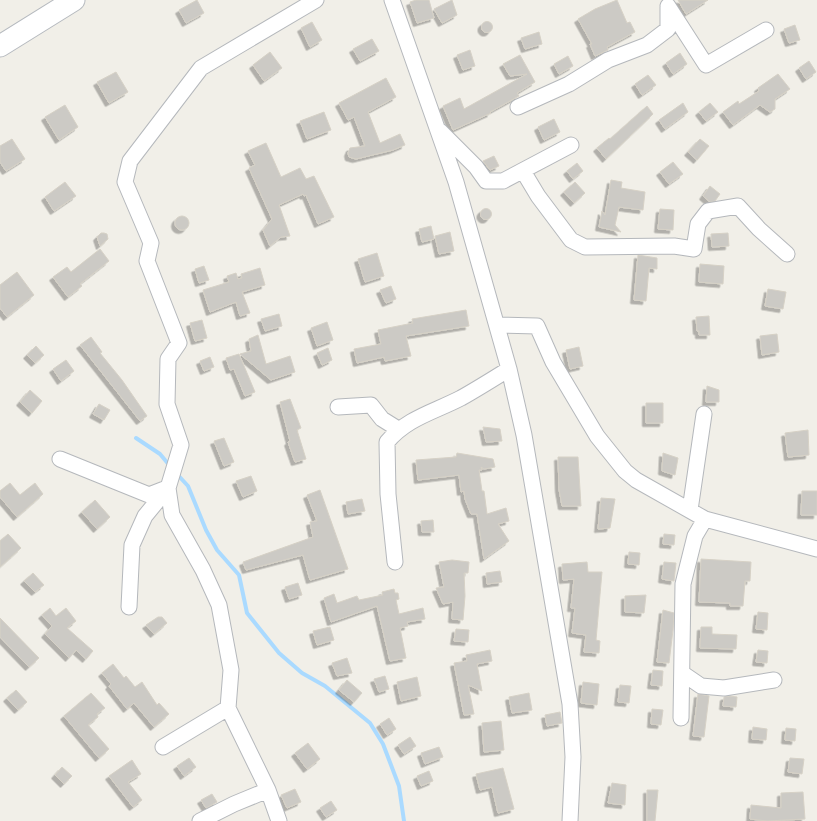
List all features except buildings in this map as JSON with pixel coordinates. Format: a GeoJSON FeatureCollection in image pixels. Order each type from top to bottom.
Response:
{"type":"FeatureCollection","features":[{"type":"Feature","properties":{"kind":"main road"},"geometry":{"type":"LineString","coordinates":[[0,46],[74,0]]}},
{"type":"Feature","properties":{"kind":"street"},"geometry":{"type":"LineString","coordinates":[[129,608],[132,545],[145,516],[168,488],[181,445],[167,404],[168,359],[179,343],[147,261],[151,243],[125,182],[130,161],[201,68],[316,0]]}},
{"type":"Feature","properties":{"kind":"street"},"geometry":{"type":"LineString","coordinates":[[392,0],[456,182],[509,369],[524,435],[570,704],[573,757],[570,821]]}},
{"type":"Feature","properties":{"kind":"street"},"geometry":{"type":"LineString","coordinates":[[666,3],[706,65],[766,30]]}},
{"type":"Feature","properties":{"kind":"street"},"geometry":{"type":"LineString","coordinates":[[518,107],[569,84],[608,60],[647,45],[668,29],[666,3]]}},
{"type":"Feature","properties":{"kind":"street"},"geometry":{"type":"LineString","coordinates":[[437,129],[476,167],[486,181],[503,181],[571,145]]}},
{"type":"Feature","properties":{"kind":"street"},"geometry":{"type":"LineString","coordinates":[[524,171],[538,196],[571,240],[586,247],[674,246],[694,249],[698,224],[708,211],[738,206],[759,229],[787,254]]}},
{"type":"Feature","properties":{"kind":"street"},"geometry":{"type":"LineString","coordinates":[[497,326],[537,326],[553,362],[597,436],[625,471],[636,480],[705,519],[817,549]]}},
{"type":"Feature","properties":{"kind":"street"},"geometry":{"type":"LineString","coordinates":[[395,562],[388,494],[386,442],[398,429],[429,411],[460,398],[509,369]]}},
{"type":"Feature","properties":{"kind":"street"},"geometry":{"type":"LineString","coordinates":[[338,408],[371,404],[382,419],[398,429]]}},
{"type":"Feature","properties":{"kind":"street"},"geometry":{"type":"LineString","coordinates":[[690,510],[704,414]]}},
{"type":"Feature","properties":{"kind":"street"},"geometry":{"type":"LineString","coordinates":[[60,459],[148,495],[168,488]]}},
{"type":"Feature","properties":{"kind":"street"},"geometry":{"type":"LineString","coordinates":[[168,488],[172,515],[203,570],[219,605],[231,670],[228,708],[268,790],[279,821]]}},
{"type":"Feature","properties":{"kind":"street"},"geometry":{"type":"LineString","coordinates":[[681,718],[683,584],[695,536],[705,519]]}},
{"type":"Feature","properties":{"kind":"street"},"geometry":{"type":"LineString","coordinates":[[682,673],[701,686],[724,688],[774,680]]}},
{"type":"Feature","properties":{"kind":"street"},"geometry":{"type":"LineString","coordinates":[[163,747],[228,708]]}},
{"type":"Feature","properties":{"kind":"street"},"geometry":{"type":"LineString","coordinates":[[200,821],[234,804],[268,790]]}},
{"type":"Feature","properties":{"kind":"waterway"},"geometry":{"type":"LineString","coordinates":[[136,438],[160,454],[170,466]]}},
{"type":"Feature","properties":{"kind":"waterway"},"geometry":{"type":"LineString","coordinates":[[176,473],[188,486],[206,530],[217,550],[239,575],[247,613],[279,653],[302,673],[325,686],[370,723],[383,744],[399,786],[404,821]]}}]}
